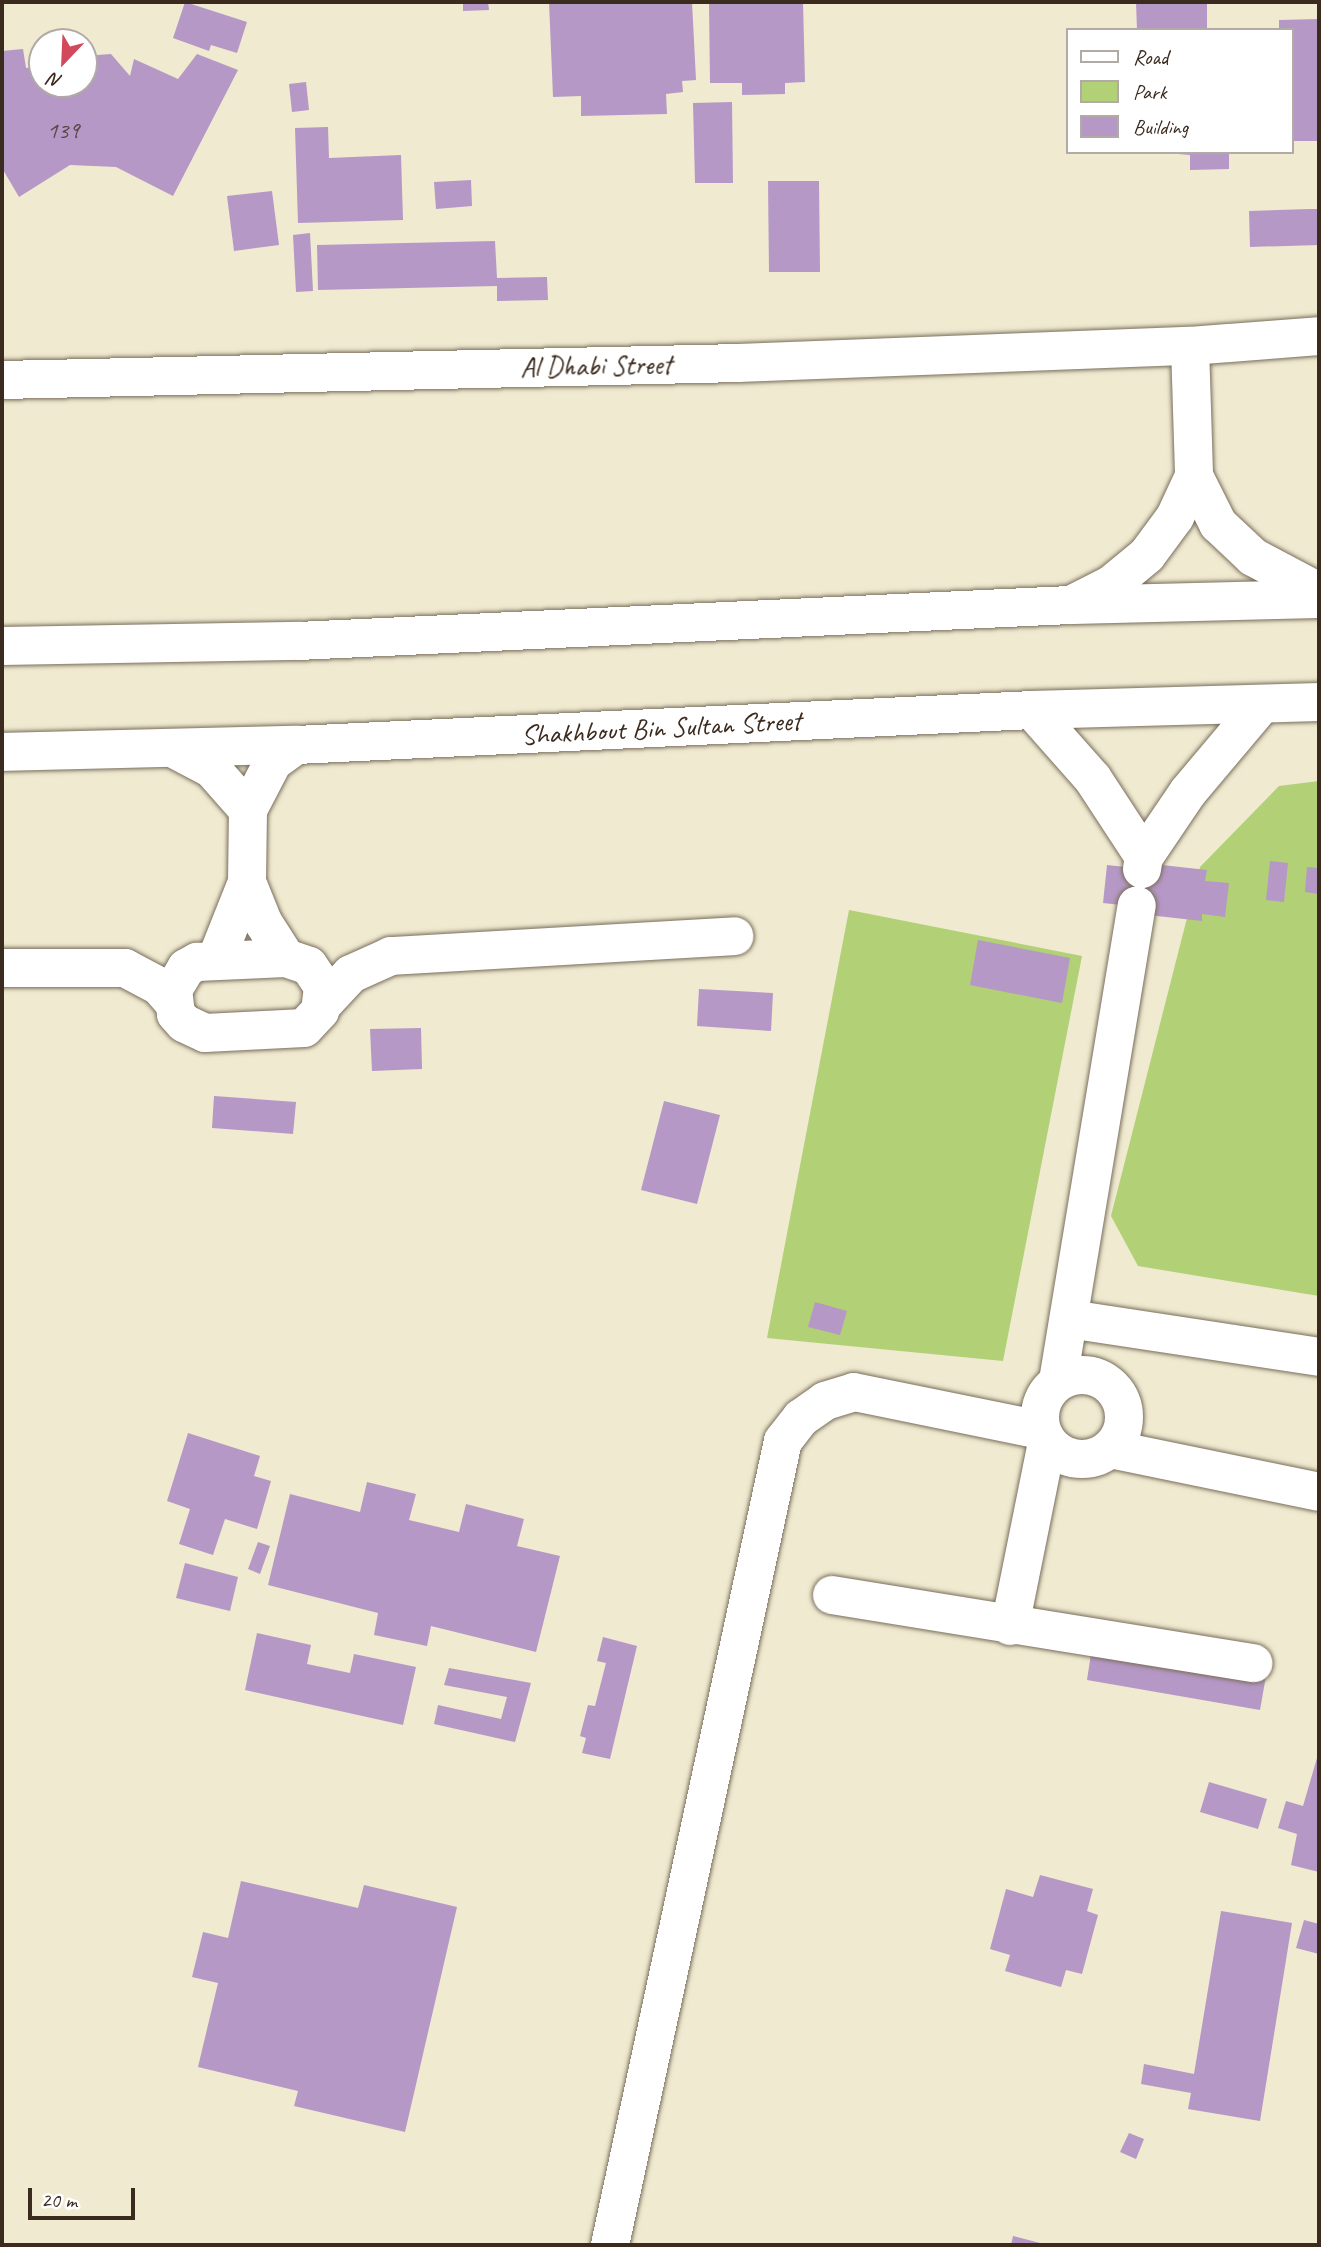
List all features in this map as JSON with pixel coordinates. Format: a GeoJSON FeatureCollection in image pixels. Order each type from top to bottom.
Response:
{"type":"FeatureCollection","features":[{"type":"Feature","properties":{"kind":"main road","name":"Al Dhabi Street"},"geometry":{"type":"LineString","coordinates":[[2,380],[738,363],[1190,346],[1319,336]]}},
{"type":"Feature","properties":{"kind":"main road"},"geometry":{"type":"LineString","coordinates":[[1190,346],[1194,475],[1219,524],[1252,557],[1319,592]]}},
{"type":"Feature","properties":{"kind":"main road"},"geometry":{"type":"LineString","coordinates":[[1071,605],[1112,584],[1147,555],[1175,517],[1194,475]]}},
{"type":"Feature","properties":{"kind":"main road"},"geometry":{"type":"LineString","coordinates":[[2,646],[298,641],[1071,605],[1319,599]]}},
{"type":"Feature","properties":{"kind":"main road","name":"Shakhbout Bin Sultan Street"},"geometry":{"type":"LineString","coordinates":[[2,752],[296,746],[1032,710],[1319,702]]}},
{"type":"Feature","properties":{"kind":"main road"},"geometry":{"type":"LineString","coordinates":[[1032,710],[1093,779],[1143,863],[1211,761],[1262,704]]}},
{"type":"Feature","properties":{"kind":"main road"},"geometry":{"type":"LineString","coordinates":[[296,746],[273,762],[248,810],[247,883],[263,922],[323,988],[322,1005]]}},
{"type":"Feature","properties":{"kind":"main road"},"geometry":{"type":"LineString","coordinates":[[174,750],[212,769],[248,810]]}},
{"type":"Feature","properties":{"kind":"main road"},"geometry":{"type":"LineString","coordinates":[[173,1002],[178,978],[206,961],[247,883]]}},
{"type":"Feature","properties":{"kind":"main road"},"geometry":{"type":"LineString","coordinates":[[1010,1626],[1044,1436],[1041,1403],[1058,1381],[1137,906]]}},
{"type":"Feature","properties":{"kind":"main road"},"geometry":{"type":"LineString","coordinates":[[2,968],[86,965],[125,968],[160,987],[173,1002],[184,1023],[205,1033],[292,1032],[313,1021],[335,988],[361,968],[391,956],[734,936]]}},
{"type":"Feature","properties":{"kind":"main road"},"geometry":{"type":"LineString","coordinates":[[86,965],[129,955],[168,955],[206,961],[298,962],[333,952],[370,947],[413,955]]}},
{"type":"Feature","properties":{"kind":"main road"},"geometry":{"type":"LineString","coordinates":[[1069,1319],[1319,1357]]}},
{"type":"Feature","properties":{"kind":"main road"},"geometry":{"type":"LineString","coordinates":[[610,2245],[783,1441],[801,1418],[825,1401],[854,1392],[1044,1436],[1064,1455],[1085,1460],[1110,1449],[1119,1438],[1124,1418],[1119,1397],[1111,1386],[1085,1374],[1058,1381]]}},
{"type":"Feature","properties":{"kind":"main road"},"geometry":{"type":"LineString","coordinates":[[1110,1449],[1319,1492]]}},
{"type":"Feature","properties":{"kind":"main road"},"geometry":{"type":"LineString","coordinates":[[832,1595],[1010,1626],[1254,1663]]}},
{"type":"Feature","properties":{"kind":"green space"},"geometry":{"type":"Polygon","coordinates":[[[1319,781],[1319,1296],[1138,1266],[1111,1216],[1200,867],[1279,786],[1319,781]]]}},
{"type":"Feature","properties":{"kind":"green space"},"geometry":{"type":"Polygon","coordinates":[[[849,910],[1082,956],[1003,1361],[767,1338],[849,910]]]}},
{"type":"Feature","properties":{"kind":"building"},"geometry":{"type":"Polygon","coordinates":[[[185,2],[247,22],[237,53],[211,45],[209,51],[173,38],[185,2]]]}},
{"type":"Feature","properties":{"kind":"building"},"geometry":{"type":"Polygon","coordinates":[[[463,2],[488,2],[489,10],[463,11],[463,2]]]}},
{"type":"Feature","properties":{"kind":"building"},"geometry":{"type":"Polygon","coordinates":[[[549,2],[692,2],[696,80],[682,81],[683,92],[666,94],[667,114],[581,116],[581,96],[553,97],[549,2]]]}},
{"type":"Feature","properties":{"kind":"building"},"geometry":{"type":"Polygon","coordinates":[[[709,2],[803,2],[805,82],[785,83],[785,94],[742,95],[742,83],[710,83],[709,2]]]}},
{"type":"Feature","properties":{"kind":"building"},"geometry":{"type":"Polygon","coordinates":[[[1136,2],[1207,2],[1207,28],[1137,28],[1136,2]]]}},
{"type":"Feature","properties":{"kind":"building"},"geometry":{"type":"Polygon","coordinates":[[[1319,19],[1317,141],[1293,141],[1293,28],[1279,28],[1279,20],[1319,19]]]}},
{"type":"Feature","properties":{"kind":"building"},"geometry":{"type":"Polygon","coordinates":[[[23,49],[28,68],[28,98],[98,98],[98,55],[111,54],[130,76],[134,59],[178,79],[197,54],[238,70],[173,196],[116,167],[70,165],[19,197],[2,168],[2,51],[23,49]]]}},
{"type":"Feature","properties":{"kind":"building"},"geometry":{"type":"Polygon","coordinates":[[[306,82],[309,110],[292,112],[289,84],[306,82]]]}},
{"type":"Feature","properties":{"kind":"building"},"geometry":{"type":"Polygon","coordinates":[[[732,102],[733,183],[695,183],[693,103],[732,102]]]}},
{"type":"Feature","properties":{"kind":"building"},"geometry":{"type":"Polygon","coordinates":[[[328,127],[329,158],[401,155],[403,220],[298,223],[295,128],[328,127]]]}},
{"type":"Feature","properties":{"kind":"building"},"geometry":{"type":"Polygon","coordinates":[[[1178,154],[1229,154],[1229,169],[1190,170],[1190,155],[1178,154]]]}},
{"type":"Feature","properties":{"kind":"building"},"geometry":{"type":"Polygon","coordinates":[[[471,180],[472,206],[436,209],[434,182],[471,180]]]}},
{"type":"Feature","properties":{"kind":"building"},"geometry":{"type":"Polygon","coordinates":[[[768,181],[819,181],[820,272],[769,272],[768,181]]]}},
{"type":"Feature","properties":{"kind":"building"},"geometry":{"type":"Polygon","coordinates":[[[272,191],[279,245],[234,251],[227,196],[272,191]]]}},
{"type":"Feature","properties":{"kind":"building"},"geometry":{"type":"Polygon","coordinates":[[[1319,209],[1319,245],[1250,247],[1249,211],[1319,209]]]}},
{"type":"Feature","properties":{"kind":"building"},"geometry":{"type":"Polygon","coordinates":[[[310,233],[313,291],[296,292],[293,235],[310,233]]]}},
{"type":"Feature","properties":{"kind":"building"},"geometry":{"type":"Polygon","coordinates":[[[495,241],[497,278],[547,277],[548,300],[497,301],[497,286],[318,290],[317,245],[495,241]]]}},
{"type":"Feature","properties":{"kind":"building"},"geometry":{"type":"Polygon","coordinates":[[[1270,861],[1288,863],[1284,902],[1266,900],[1270,861]]]}},
{"type":"Feature","properties":{"kind":"building"},"geometry":{"type":"Polygon","coordinates":[[[1153,864],[1207,870],[1205,881],[1229,883],[1225,917],[1202,914],[1202,921],[1148,915],[1149,908],[1103,903],[1107,865],[1153,870],[1153,864]]]}},
{"type":"Feature","properties":{"kind":"building"},"geometry":{"type":"Polygon","coordinates":[[[1307,867],[1319,868],[1319,894],[1305,892],[1307,867]]]}},
{"type":"Feature","properties":{"kind":"building"},"geometry":{"type":"Polygon","coordinates":[[[978,940],[1070,958],[1062,1003],[970,985],[978,940]]]}},
{"type":"Feature","properties":{"kind":"building"},"geometry":{"type":"Polygon","coordinates":[[[699,989],[773,993],[771,1031],[697,1026],[699,989]]]}},
{"type":"Feature","properties":{"kind":"building"},"geometry":{"type":"Polygon","coordinates":[[[421,1028],[422,1069],[372,1071],[370,1029],[421,1028]]]}},
{"type":"Feature","properties":{"kind":"building"},"geometry":{"type":"Polygon","coordinates":[[[214,1096],[296,1102],[293,1134],[212,1128],[214,1096]]]}},
{"type":"Feature","properties":{"kind":"building"},"geometry":{"type":"Polygon","coordinates":[[[664,1101],[720,1115],[697,1204],[641,1190],[664,1101]]]}},
{"type":"Feature","properties":{"kind":"building"},"geometry":{"type":"Polygon","coordinates":[[[815,1302],[847,1311],[840,1335],[808,1327],[815,1302]]]}},
{"type":"Feature","properties":{"kind":"building"},"geometry":{"type":"Polygon","coordinates":[[[188,1433],[260,1456],[254,1476],[271,1481],[257,1529],[225,1519],[213,1555],[179,1544],[190,1509],[167,1501],[188,1433]]]}},
{"type":"Feature","properties":{"kind":"building"},"geometry":{"type":"Polygon","coordinates":[[[367,1482],[416,1494],[409,1520],[459,1532],[466,1504],[524,1519],[517,1546],[560,1556],[536,1652],[431,1626],[427,1646],[374,1635],[378,1613],[268,1585],[290,1494],[360,1512],[367,1482]]]}},
{"type":"Feature","properties":{"kind":"building"},"geometry":{"type":"Polygon","coordinates":[[[258,1542],[270,1546],[260,1574],[248,1569],[258,1542]]]}},
{"type":"Feature","properties":{"kind":"building"},"geometry":{"type":"Polygon","coordinates":[[[185,1563],[238,1577],[230,1611],[176,1598],[185,1563]]]}},
{"type":"Feature","properties":{"kind":"building"},"geometry":{"type":"Polygon","coordinates":[[[257,1633],[311,1645],[307,1664],[350,1673],[354,1654],[416,1667],[403,1725],[245,1690],[257,1633]]]}},
{"type":"Feature","properties":{"kind":"building"},"geometry":{"type":"Polygon","coordinates":[[[603,1637],[637,1646],[610,1759],[582,1753],[586,1738],[580,1736],[588,1705],[595,1706],[606,1663],[597,1661],[603,1637]]]}},
{"type":"Feature","properties":{"kind":"building"},"geometry":{"type":"Polygon","coordinates":[[[1092,1647],[1266,1676],[1260,1710],[1087,1680],[1092,1647]]]}},
{"type":"Feature","properties":{"kind":"building"},"geometry":{"type":"Polygon","coordinates":[[[449,1668],[531,1683],[515,1742],[434,1724],[438,1705],[501,1719],[507,1697],[444,1685],[449,1668]]]}},
{"type":"Feature","properties":{"kind":"building"},"geometry":{"type":"Polygon","coordinates":[[[1317,1758],[1319,1872],[1291,1865],[1297,1834],[1278,1828],[1286,1801],[1303,1806],[1317,1758]]]}},
{"type":"Feature","properties":{"kind":"building"},"geometry":{"type":"Polygon","coordinates":[[[1209,1782],[1267,1799],[1258,1829],[1200,1812],[1209,1782]]]}},
{"type":"Feature","properties":{"kind":"building"},"geometry":{"type":"Polygon","coordinates":[[[1040,1875],[1093,1889],[1087,1911],[1098,1915],[1082,1974],[1066,1970],[1061,1987],[1005,1971],[1010,1955],[990,1949],[1006,1889],[1033,1897],[1040,1875]]]}},
{"type":"Feature","properties":{"kind":"building"},"geometry":{"type":"Polygon","coordinates":[[[241,1881],[358,1908],[364,1885],[457,1907],[405,2132],[294,2106],[298,2091],[198,2067],[218,1983],[192,1977],[203,1932],[228,1938],[241,1881]]]}},
{"type":"Feature","properties":{"kind":"building"},"geometry":{"type":"Polygon","coordinates":[[[1221,1911],[1292,1923],[1260,2121],[1188,2109],[1191,2093],[1141,2084],[1144,2064],[1194,2074],[1221,1911]]]}},
{"type":"Feature","properties":{"kind":"building"},"geometry":{"type":"Polygon","coordinates":[[[1304,1920],[1319,1924],[1319,1954],[1296,1948],[1304,1920]]]}},
{"type":"Feature","properties":{"kind":"building"},"geometry":{"type":"Polygon","coordinates":[[[1129,2133],[1144,2139],[1136,2159],[1120,2152],[1129,2133]]]}},
{"type":"Feature","properties":{"kind":"building"},"geometry":{"type":"Polygon","coordinates":[[[1013,2236],[1044,2244],[1044,2245],[1011,2245],[1013,2236]]]}}]}
